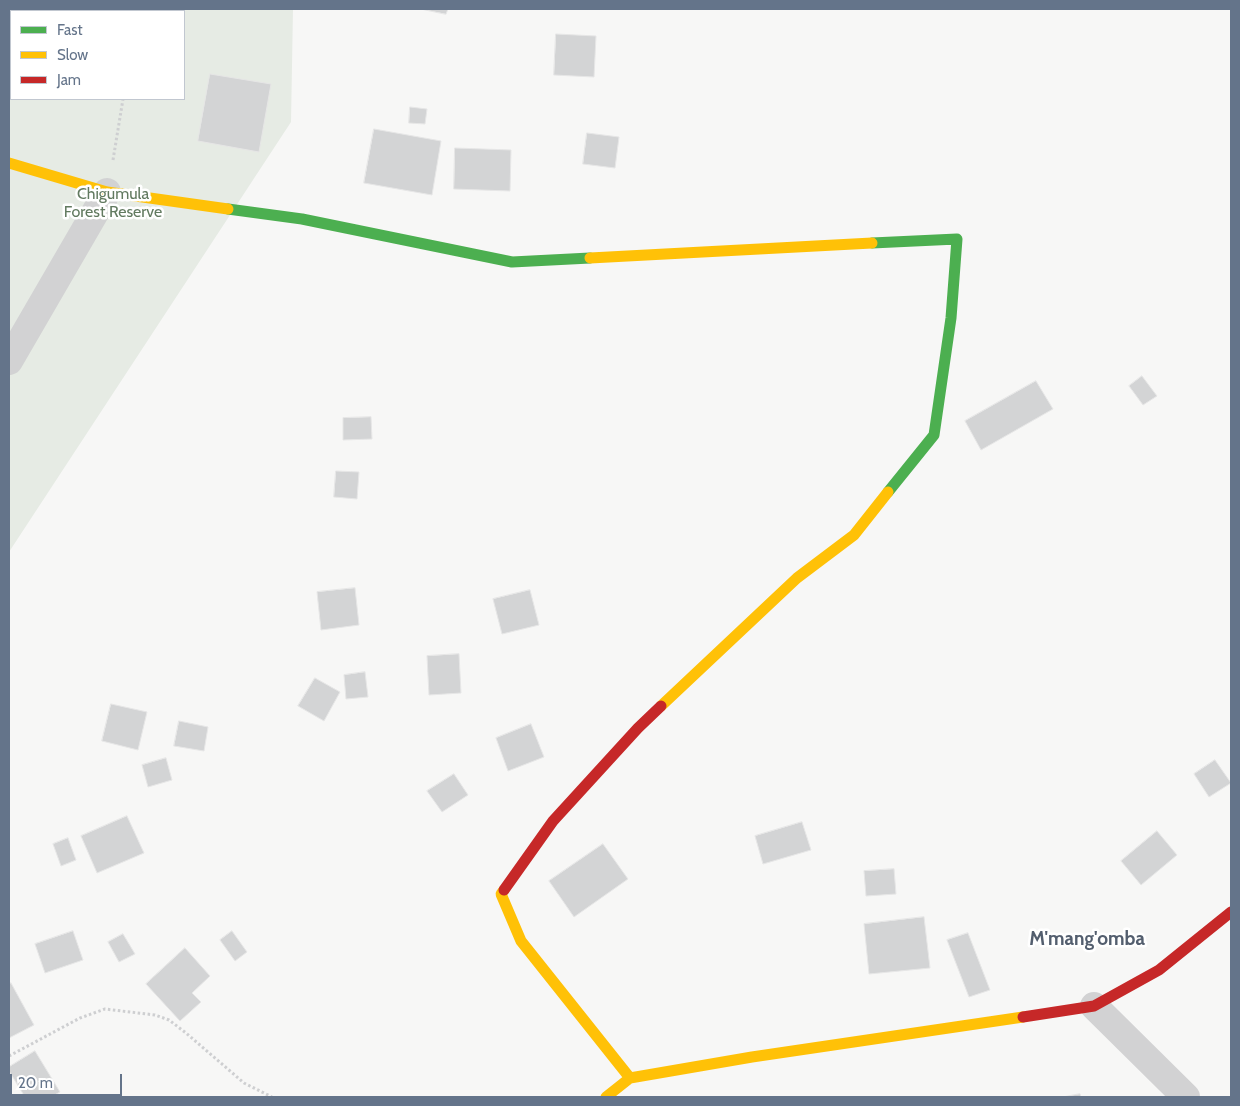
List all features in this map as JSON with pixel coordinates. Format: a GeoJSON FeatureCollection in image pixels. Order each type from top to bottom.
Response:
{"type":"FeatureCollection","features":[{"type":"Feature","properties":{"kind":"street"},"geometry":{"type":"LineString","coordinates":[[9,163],[107,192],[302,219],[512,262],[957,239],[951,318],[934,435],[854,535],[797,578],[638,728],[553,821],[502,894],[521,941],[630,1078]]}},
{"type":"Feature","properties":{"kind":"street"},"geometry":{"type":"LineString","coordinates":[[9,361],[107,192]]}},
{"type":"Feature","properties":{"kind":"street"},"geometry":{"type":"LineString","coordinates":[[606,1097],[630,1078],[752,1057],[1094,1006],[1159,970],[1231,912]]}},
{"type":"Feature","properties":{"kind":"street"},"geometry":{"type":"LineString","coordinates":[[1094,1006],[1186,1097]]}},
{"type":"Feature","properties":{"kind":"path"},"geometry":{"type":"LineString","coordinates":[[107,192],[123,100]]}},
{"type":"Feature","properties":{"kind":"path"},"geometry":{"type":"LineString","coordinates":[[9,1056],[80,1018],[105,1009],[155,1015],[169,1020],[244,1083],[272,1097]]}},
{"type":"Feature","properties":{"kind":"green space","name":"Chigumula Forest Reserve"},"geometry":{"type":"Polygon","coordinates":[[[9,9],[293,9],[291,122],[9,552],[9,9]]]}},
{"type":"Feature","properties":{"kind":"building"},"geometry":{"type":"Polygon","coordinates":[[[421,9],[448,9],[446,14],[421,9]]]}},
{"type":"Feature","properties":{"kind":"building"},"geometry":{"type":"Polygon","coordinates":[[[556,34],[596,36],[594,77],[554,75],[556,34]]]}},
{"type":"Feature","properties":{"kind":"building"},"geometry":{"type":"Polygon","coordinates":[[[210,74],[271,84],[259,152],[198,141],[210,74]]]}},
{"type":"Feature","properties":{"kind":"building"},"geometry":{"type":"Polygon","coordinates":[[[410,107],[427,109],[425,124],[409,123],[410,107]]]}},
{"type":"Feature","properties":{"kind":"building"},"geometry":{"type":"Polygon","coordinates":[[[374,129],[441,141],[432,195],[364,183],[374,129]]]}},
{"type":"Feature","properties":{"kind":"building"},"geometry":{"type":"Polygon","coordinates":[[[587,133],[619,137],[615,168],[583,164],[587,133]]]}},
{"type":"Feature","properties":{"kind":"building"},"geometry":{"type":"Polygon","coordinates":[[[455,148],[511,150],[510,191],[454,189],[455,148]]]}},
{"type":"Feature","properties":{"kind":"building"},"geometry":{"type":"Polygon","coordinates":[[[1142,376],[1157,396],[1143,405],[1129,386],[1142,376]]]}},
{"type":"Feature","properties":{"kind":"building"},"geometry":{"type":"Polygon","coordinates":[[[1036,381],[1053,409],[981,450],[965,421],[1036,381]]]}},
{"type":"Feature","properties":{"kind":"building"},"geometry":{"type":"Polygon","coordinates":[[[371,417],[372,439],[343,440],[343,418],[371,417]]]}},
{"type":"Feature","properties":{"kind":"building"},"geometry":{"type":"Polygon","coordinates":[[[336,471],[359,472],[357,499],[334,497],[336,471]]]}},
{"type":"Feature","properties":{"kind":"building"},"geometry":{"type":"Polygon","coordinates":[[[355,588],[359,625],[321,630],[317,592],[355,588]]]}},
{"type":"Feature","properties":{"kind":"building"},"geometry":{"type":"Polygon","coordinates":[[[530,590],[539,625],[502,634],[493,599],[530,590]]]}},
{"type":"Feature","properties":{"kind":"building"},"geometry":{"type":"Polygon","coordinates":[[[459,654],[461,693],[429,695],[427,656],[459,654]]]}},
{"type":"Feature","properties":{"kind":"building"},"geometry":{"type":"Polygon","coordinates":[[[365,672],[368,697],[346,699],[344,675],[365,672]]]}},
{"type":"Feature","properties":{"kind":"building"},"geometry":{"type":"Polygon","coordinates":[[[315,678],[340,692],[324,721],[298,706],[315,678]]]}},
{"type":"Feature","properties":{"kind":"building"},"geometry":{"type":"Polygon","coordinates":[[[111,704],[147,712],[138,750],[102,741],[111,704]]]}},
{"type":"Feature","properties":{"kind":"building"},"geometry":{"type":"Polygon","coordinates":[[[179,721],[208,727],[204,751],[174,746],[179,721]]]}},
{"type":"Feature","properties":{"kind":"building"},"geometry":{"type":"Polygon","coordinates":[[[531,724],[544,757],[508,771],[496,738],[531,724]]]}},
{"type":"Feature","properties":{"kind":"building"},"geometry":{"type":"Polygon","coordinates":[[[166,758],[172,780],[148,787],[142,765],[166,758]]]}},
{"type":"Feature","properties":{"kind":"building"},"geometry":{"type":"Polygon","coordinates":[[[1215,760],[1231,783],[1209,797],[1194,774],[1215,760]]]}},
{"type":"Feature","properties":{"kind":"building"},"geometry":{"type":"Polygon","coordinates":[[[454,774],[468,795],[442,812],[427,791],[454,774]]]}},
{"type":"Feature","properties":{"kind":"building"},"geometry":{"type":"Polygon","coordinates":[[[127,816],[144,853],[97,873],[81,836],[127,816]]]}},
{"type":"Feature","properties":{"kind":"building"},"geometry":{"type":"Polygon","coordinates":[[[802,822],[811,850],[763,864],[755,836],[802,822]]]}},
{"type":"Feature","properties":{"kind":"building"},"geometry":{"type":"Polygon","coordinates":[[[1157,831],[1177,855],[1141,885],[1121,861],[1157,831]]]}},
{"type":"Feature","properties":{"kind":"building"},"geometry":{"type":"Polygon","coordinates":[[[68,838],[76,860],[61,866],[53,844],[68,838]]]}},
{"type":"Feature","properties":{"kind":"building"},"geometry":{"type":"Polygon","coordinates":[[[603,844],[628,879],[574,917],[549,881],[603,844]]]}},
{"type":"Feature","properties":{"kind":"building"},"geometry":{"type":"Polygon","coordinates":[[[894,869],[896,894],[866,896],[864,871],[894,869]]]}},
{"type":"Feature","properties":{"kind":"building"},"geometry":{"type":"Polygon","coordinates":[[[924,917],[930,968],[869,974],[864,924],[924,917]]]}},
{"type":"Feature","properties":{"kind":"building"},"geometry":{"type":"Polygon","coordinates":[[[73,931],[83,960],[45,973],[35,944],[73,931]]]}},
{"type":"Feature","properties":{"kind":"building"},"geometry":{"type":"Polygon","coordinates":[[[232,931],[247,952],[235,961],[220,940],[232,931]]]}},
{"type":"Feature","properties":{"kind":"building"},"geometry":{"type":"Polygon","coordinates":[[[968,933],[990,990],[969,997],[947,940],[968,933]]]}},
{"type":"Feature","properties":{"kind":"building"},"geometry":{"type":"Polygon","coordinates":[[[123,934],[135,954],[119,962],[108,942],[123,934]]]}},
{"type":"Feature","properties":{"kind":"building"},"geometry":{"type":"Polygon","coordinates":[[[185,948],[210,976],[192,993],[201,1002],[180,1021],[146,984],[185,948]]]}},
{"type":"Feature","properties":{"kind":"building"},"geometry":{"type":"Polygon","coordinates":[[[11,983],[34,1025],[9,1038],[9,984],[11,983]]]}},
{"type":"Feature","properties":{"kind":"building"},"geometry":{"type":"Polygon","coordinates":[[[35,1051],[60,1092],[51,1097],[25,1097],[9,1071],[9,1067],[35,1051]]]}},
{"type":"Feature","properties":{"kind":"building"},"geometry":{"type":"Polygon","coordinates":[[[1080,1094],[1081,1097],[1063,1097],[1080,1094]]]}},
{"type":"Feature","properties":{"kind":"traffic: fast"},"geometry":{"type":"LineString","coordinates":[[228,209],[302,219],[512,262],[590,258]]}},
{"type":"Feature","properties":{"kind":"traffic: fast"},"geometry":{"type":"LineString","coordinates":[[872,243],[957,239],[951,318],[934,435],[888,492]]}},
{"type":"Feature","properties":{"kind":"traffic: slow"},"geometry":{"type":"LineString","coordinates":[[9,163],[107,192],[228,209]]}},
{"type":"Feature","properties":{"kind":"traffic: slow"},"geometry":{"type":"LineString","coordinates":[[590,258],[872,243]]}},
{"type":"Feature","properties":{"kind":"traffic: slow"},"geometry":{"type":"LineString","coordinates":[[661,706],[797,578],[854,535],[888,492]]}},
{"type":"Feature","properties":{"kind":"traffic: slow"},"geometry":{"type":"LineString","coordinates":[[504,890],[501,894],[521,941],[630,1078]]}},
{"type":"Feature","properties":{"kind":"traffic: slow"},"geometry":{"type":"LineString","coordinates":[[606,1097],[630,1078],[752,1057],[1023,1017]]}},
{"type":"Feature","properties":{"kind":"traffic: jam"},"geometry":{"type":"LineString","coordinates":[[504,890],[553,821],[638,728],[661,706]]}},
{"type":"Feature","properties":{"kind":"traffic: jam"},"geometry":{"type":"LineString","coordinates":[[1023,1017],[1094,1006],[1159,970],[1231,912]]}},
{"type":"Feature","properties":{"kind":"district","name":"M'mang'omba"},"geometry":{"type":"Point","coordinates":[1087,939]}}]}
